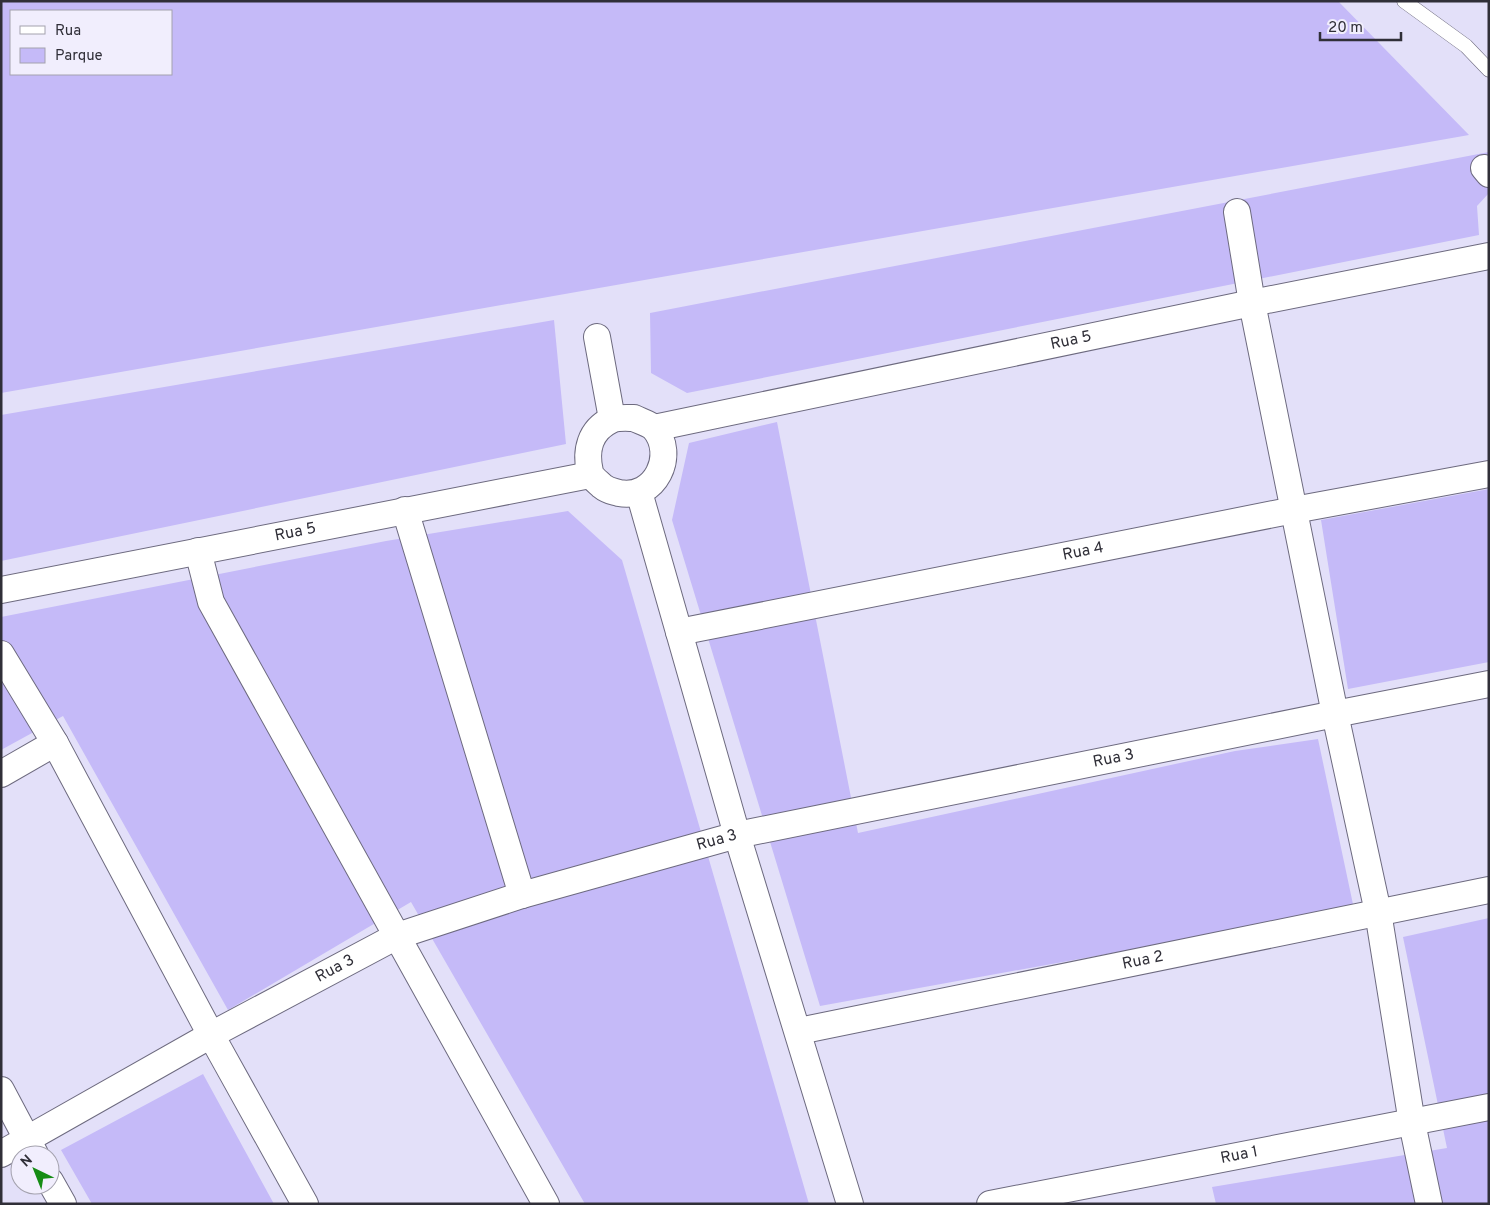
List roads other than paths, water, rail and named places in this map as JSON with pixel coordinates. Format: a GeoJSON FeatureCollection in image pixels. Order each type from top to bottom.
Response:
{"type":"FeatureCollection","features":[{"type":"Feature","properties":{"kind":"street"},"geometry":{"type":"LineString","coordinates":[[1237,212],[1252,303],[1334,714],[1378,912],[1412,1123],[1429,1204]]}},
{"type":"Feature","properties":{"kind":"street","name":"Rua 5"},"geometry":{"type":"LineString","coordinates":[[654,428],[1252,303],[1489,256]]}},
{"type":"Feature","properties":{"kind":"street"},"geometry":{"type":"LineString","coordinates":[[598,337],[612,419]]}},
{"type":"Feature","properties":{"kind":"street"},"geometry":{"type":"LineString","coordinates":[[634,418],[654,428],[664,447],[662,469],[649,486],[639,492],[628,494],[607,490],[590,475],[587,453],[595,433],[612,419],[634,418]]}},
{"type":"Feature","properties":{"kind":"street","name":"Rua 4"},"geometry":{"type":"LineString","coordinates":[[679,632],[1294,510],[1489,474]]}},
{"type":"Feature","properties":{"kind":"street","name":"Rua 5"},"geometry":{"type":"LineString","coordinates":[[1,590],[590,475]]}},
{"type":"Feature","properties":{"kind":"street"},"geometry":{"type":"LineString","coordinates":[[639,492],[737,835],[850,1204]]}},
{"type":"Feature","properties":{"kind":"street"},"geometry":{"type":"LineString","coordinates":[[405,510],[522,895]]}},
{"type":"Feature","properties":{"kind":"street"},"geometry":{"type":"LineString","coordinates":[[198,551],[211,602],[546,1204]]}},
{"type":"Feature","properties":{"kind":"street"},"geometry":{"type":"LineString","coordinates":[[1,654],[55,743],[305,1204]]}},
{"type":"Feature","properties":{"kind":"street","name":"Rua 3"},"geometry":{"type":"LineString","coordinates":[[35,1145],[212,1035],[397,936],[522,895],[737,835],[1489,684]]}},
{"type":"Feature","properties":{"kind":"street"},"geometry":{"type":"LineString","coordinates":[[1,774],[55,743]]}},
{"type":"Feature","properties":{"kind":"street","name":"Rua 2"},"geometry":{"type":"LineString","coordinates":[[798,1031],[1489,890]]}},
{"type":"Feature","properties":{"kind":"street"},"geometry":{"type":"LineString","coordinates":[[1,1090],[31,1145]]}},
{"type":"Feature","properties":{"kind":"street","name":"Rua 1"},"geometry":{"type":"LineString","coordinates":[[990,1204],[1489,1107]]}},
{"type":"Feature","properties":{"kind":"lane"},"geometry":{"type":"LineString","coordinates":[[1404,1],[1466,46],[1489,70]]}}]}
